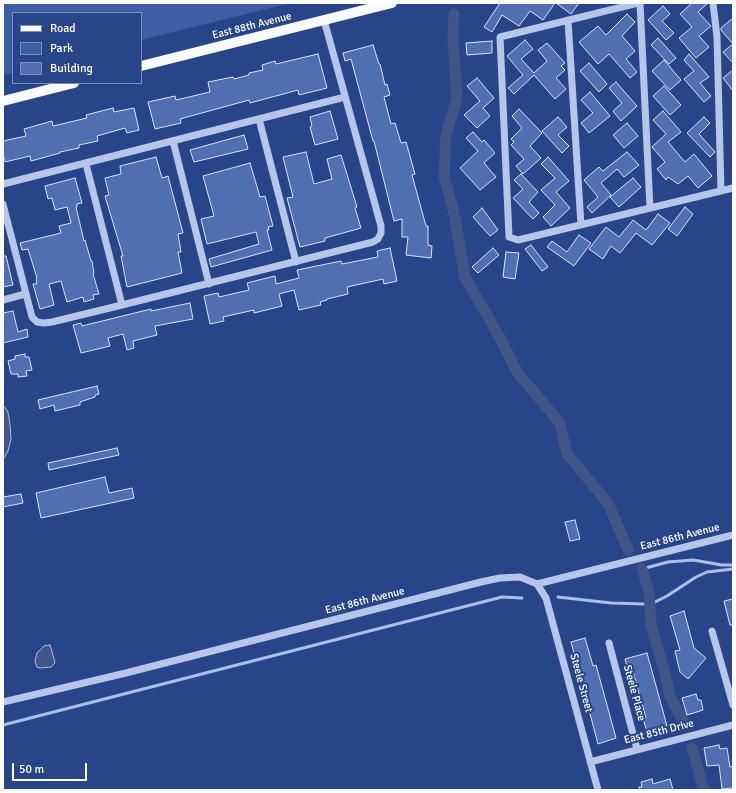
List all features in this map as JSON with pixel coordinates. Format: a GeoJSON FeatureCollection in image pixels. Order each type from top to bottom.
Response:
{"type":"FeatureCollection","features":[{"type":"Feature","properties":{"kind":"main road","name":"East 88th Avenue"},"geometry":{"type":"LineString","coordinates":[[142,66],[392,3]]}},
{"type":"Feature","properties":{"kind":"main road"},"geometry":{"type":"LineString","coordinates":[[3,101],[70,84]]}},
{"type":"Feature","properties":{"kind":"street"},"geometry":{"type":"LineString","coordinates":[[650,208],[639,3],[500,37],[509,237],[518,240],[733,188]]}},
{"type":"Feature","properties":{"kind":"street"},"geometry":{"type":"LineString","coordinates":[[713,3],[717,37],[721,191]]}},
{"type":"Feature","properties":{"kind":"street"},"geometry":{"type":"LineString","coordinates":[[3,204],[34,321],[44,323],[209,284],[373,242],[378,239],[381,233],[380,226],[324,20]]}},
{"type":"Feature","properties":{"kind":"street"},"geometry":{"type":"LineString","coordinates":[[568,20],[581,225]]}},
{"type":"Feature","properties":{"kind":"street"},"geometry":{"type":"LineString","coordinates":[[3,184],[345,97]]}},
{"type":"Feature","properties":{"kind":"street"},"geometry":{"type":"LineString","coordinates":[[259,119],[296,262]]}},
{"type":"Feature","properties":{"kind":"street"},"geometry":{"type":"LineString","coordinates":[[173,141],[209,284]]}},
{"type":"Feature","properties":{"kind":"street"},"geometry":{"type":"LineString","coordinates":[[86,164],[122,305]]}},
{"type":"Feature","properties":{"kind":"street"},"geometry":{"type":"LineString","coordinates":[[3,300],[26,294]]}},
{"type":"Feature","properties":{"kind":"street","name":"East 86th Avenue"},"geometry":{"type":"LineString","coordinates":[[3,702],[158,665],[481,582],[500,578],[520,578],[537,584],[733,535]]}},
{"type":"Feature","properties":{"kind":"street","name":"Steele Street"},"geometry":{"type":"LineString","coordinates":[[537,584],[546,598],[598,790]]}},
{"type":"Feature","properties":{"kind":"street"},"geometry":{"type":"LineString","coordinates":[[712,630],[733,705]]}},
{"type":"Feature","properties":{"kind":"street","name":"Steele Place"},"geometry":{"type":"LineString","coordinates":[[609,644],[637,749]]}},
{"type":"Feature","properties":{"kind":"street","name":"East 85th Drive"},"geometry":{"type":"LineString","coordinates":[[590,762],[733,725]]}},
{"type":"Feature","properties":{"kind":"green space"},"geometry":{"type":"Polygon","coordinates":[[[3,3],[290,3],[142,40],[142,12],[12,12],[12,73],[3,75],[3,3]]]}},
{"type":"Feature","properties":{"kind":"shaded area"},"geometry":{"type":"Polygon","coordinates":[[[3,405],[8,412],[11,439],[8,451],[3,460],[3,405]]]}},
{"type":"Feature","properties":{"kind":"shaded area"},"geometry":{"type":"Polygon","coordinates":[[[50,645],[55,662],[54,664],[51,667],[37,667],[35,661],[37,653],[44,646],[50,645]]]}},
{"type":"Feature","properties":{"kind":"building"},"geometry":{"type":"Polygon","coordinates":[[[500,3],[555,3],[543,20],[530,11],[519,26],[502,15],[492,32],[484,27],[500,3]]]}},
{"type":"Feature","properties":{"kind":"building"},"geometry":{"type":"Polygon","coordinates":[[[556,3],[579,3],[571,14],[556,3]]]}},
{"type":"Feature","properties":{"kind":"building"},"geometry":{"type":"Polygon","coordinates":[[[692,3],[708,3],[698,12],[711,26],[699,36],[709,47],[696,58],[679,38],[692,27],[680,14],[692,3]]]}},
{"type":"Feature","properties":{"kind":"building"},"geometry":{"type":"Polygon","coordinates":[[[663,6],[670,14],[662,21],[674,33],[666,40],[648,20],[663,6]]]}},
{"type":"Feature","properties":{"kind":"building"},"geometry":{"type":"Polygon","coordinates":[[[627,14],[635,22],[622,36],[635,51],[626,59],[637,72],[630,78],[609,54],[598,64],[579,42],[598,26],[606,35],[627,14]]]}},
{"type":"Feature","properties":{"kind":"building"},"geometry":{"type":"Polygon","coordinates":[[[733,18],[733,44],[721,28],[733,18]]]}},
{"type":"Feature","properties":{"kind":"building"},"geometry":{"type":"Polygon","coordinates":[[[658,38],[676,58],[669,64],[651,45],[658,38]]]}},
{"type":"Feature","properties":{"kind":"building"},"geometry":{"type":"Polygon","coordinates":[[[525,40],[533,49],[521,59],[534,73],[547,61],[538,50],[547,43],[565,63],[561,66],[565,70],[556,78],[566,89],[555,99],[534,75],[514,94],[508,88],[523,75],[507,56],[525,40]]]}},
{"type":"Feature","properties":{"kind":"building"},"geometry":{"type":"Polygon","coordinates":[[[492,41],[492,53],[467,55],[466,43],[492,41]]]}},
{"type":"Feature","properties":{"kind":"building"},"geometry":{"type":"Polygon","coordinates":[[[733,44],[733,63],[723,52],[733,44]]]}},
{"type":"Feature","properties":{"kind":"building"},"geometry":{"type":"Polygon","coordinates":[[[373,45],[380,64],[385,85],[387,84],[390,95],[384,97],[391,124],[395,123],[401,143],[406,142],[415,174],[412,175],[426,226],[428,226],[428,245],[432,246],[431,258],[406,255],[408,237],[402,237],[402,219],[394,221],[351,59],[345,61],[343,53],[373,45]]]}},
{"type":"Feature","properties":{"kind":"building"},"geometry":{"type":"Polygon","coordinates":[[[318,54],[327,88],[299,95],[298,90],[250,103],[249,100],[180,119],[181,123],[155,129],[148,102],[175,96],[176,100],[210,92],[208,82],[233,77],[234,79],[249,75],[249,73],[263,70],[262,65],[275,61],[276,64],[318,54]]]}},
{"type":"Feature","properties":{"kind":"building"},"geometry":{"type":"Polygon","coordinates":[[[689,54],[709,77],[700,83],[711,96],[704,102],[684,79],[694,71],[684,60],[689,54]]]}},
{"type":"Feature","properties":{"kind":"building"},"geometry":{"type":"Polygon","coordinates":[[[664,60],[681,80],[670,90],[652,71],[664,60]]]}},
{"type":"Feature","properties":{"kind":"building"},"geometry":{"type":"Polygon","coordinates":[[[589,63],[607,84],[599,92],[580,71],[589,63]]]}},
{"type":"Feature","properties":{"kind":"building"},"geometry":{"type":"Polygon","coordinates":[[[733,70],[733,91],[723,78],[733,70]]]}},
{"type":"Feature","properties":{"kind":"building"},"geometry":{"type":"Polygon","coordinates":[[[477,78],[494,98],[483,108],[490,116],[477,128],[464,115],[480,101],[467,86],[477,78]]]}},
{"type":"Feature","properties":{"kind":"building"},"geometry":{"type":"Polygon","coordinates":[[[616,82],[637,106],[621,121],[613,111],[622,103],[609,88],[616,82]]]}},
{"type":"Feature","properties":{"kind":"building"},"geometry":{"type":"Polygon","coordinates":[[[664,86],[681,105],[670,115],[653,96],[664,86]]]}},
{"type":"Feature","properties":{"kind":"building"},"geometry":{"type":"Polygon","coordinates":[[[590,92],[610,116],[589,133],[581,123],[593,113],[581,100],[590,92]]]}},
{"type":"Feature","properties":{"kind":"building"},"geometry":{"type":"Polygon","coordinates":[[[113,108],[114,112],[134,108],[139,130],[127,133],[125,128],[97,136],[98,141],[79,145],[79,148],[31,161],[30,156],[5,162],[3,155],[3,141],[26,136],[24,129],[52,121],[53,126],[87,118],[86,115],[113,108]]]}},
{"type":"Feature","properties":{"kind":"building"},"geometry":{"type":"Polygon","coordinates":[[[519,109],[542,133],[530,146],[541,158],[523,174],[516,166],[524,159],[511,145],[514,142],[511,139],[522,128],[512,116],[519,109]]]}},
{"type":"Feature","properties":{"kind":"building"},"geometry":{"type":"Polygon","coordinates":[[[330,111],[338,139],[315,145],[310,127],[312,126],[310,117],[330,111]]]}},
{"type":"Feature","properties":{"kind":"building"},"geometry":{"type":"Polygon","coordinates":[[[663,111],[681,132],[668,142],[685,162],[694,154],[712,176],[698,188],[688,176],[678,184],[668,177],[666,180],[657,169],[665,162],[652,147],[666,134],[653,120],[663,111]]]}},
{"type":"Feature","properties":{"kind":"building"},"geometry":{"type":"Polygon","coordinates":[[[558,117],[567,127],[558,135],[569,146],[562,153],[542,131],[558,117]]]}},
{"type":"Feature","properties":{"kind":"building"},"geometry":{"type":"Polygon","coordinates":[[[704,117],[710,123],[699,134],[715,152],[710,157],[687,133],[704,117]]]}},
{"type":"Feature","properties":{"kind":"building"},"geometry":{"type":"Polygon","coordinates":[[[627,123],[638,136],[624,148],[613,135],[627,123]]]}},
{"type":"Feature","properties":{"kind":"building"},"geometry":{"type":"Polygon","coordinates":[[[473,132],[482,142],[484,140],[495,153],[484,163],[496,177],[480,190],[460,168],[478,151],[466,138],[473,132]]]}},
{"type":"Feature","properties":{"kind":"building"},"geometry":{"type":"Polygon","coordinates":[[[244,135],[248,149],[194,162],[190,150],[244,135]]]}},
{"type":"Feature","properties":{"kind":"building"},"geometry":{"type":"Polygon","coordinates":[[[306,152],[314,184],[332,179],[327,159],[341,155],[357,207],[355,208],[361,228],[325,238],[325,241],[300,247],[287,198],[293,197],[283,157],[306,152]]]}},
{"type":"Feature","properties":{"kind":"building"},"geometry":{"type":"Polygon","coordinates":[[[627,152],[639,165],[624,177],[617,169],[601,183],[611,195],[592,213],[587,207],[598,197],[584,180],[599,167],[603,171],[627,152]]]}},
{"type":"Feature","properties":{"kind":"building"},"geometry":{"type":"Polygon","coordinates":[[[156,157],[162,178],[168,176],[183,233],[178,234],[181,252],[178,252],[182,273],[127,287],[121,256],[123,256],[105,196],[109,195],[105,178],[121,174],[120,166],[156,157]]]}},
{"type":"Feature","properties":{"kind":"building"},"geometry":{"type":"Polygon","coordinates":[[[548,157],[569,181],[556,192],[570,208],[551,226],[543,217],[555,205],[541,190],[555,178],[541,164],[548,157]]]}},
{"type":"Feature","properties":{"kind":"building"},"geometry":{"type":"Polygon","coordinates":[[[250,163],[260,197],[265,196],[273,226],[268,227],[269,230],[267,230],[272,250],[211,267],[209,259],[259,244],[256,232],[207,244],[201,219],[214,216],[203,176],[250,163]]]}},
{"type":"Feature","properties":{"kind":"building"},"geometry":{"type":"Polygon","coordinates":[[[521,174],[538,192],[529,202],[539,213],[533,219],[513,198],[523,189],[514,180],[521,174]]]}},
{"type":"Feature","properties":{"kind":"building"},"geometry":{"type":"Polygon","coordinates":[[[75,178],[82,203],[77,204],[76,207],[84,241],[85,240],[92,261],[93,274],[99,294],[93,295],[94,299],[84,302],[83,297],[67,302],[61,281],[49,284],[54,305],[40,309],[33,284],[37,284],[37,278],[28,249],[22,250],[20,243],[61,233],[59,226],[71,223],[67,207],[55,210],[52,198],[48,199],[45,186],[75,178]]]}},
{"type":"Feature","properties":{"kind":"building"},"geometry":{"type":"Polygon","coordinates":[[[633,178],[641,187],[619,207],[610,197],[633,178]]]}},
{"type":"Feature","properties":{"kind":"building"},"geometry":{"type":"Polygon","coordinates":[[[685,207],[693,214],[677,236],[668,229],[685,207]]]}},
{"type":"Feature","properties":{"kind":"building"},"geometry":{"type":"Polygon","coordinates":[[[482,208],[498,230],[490,236],[473,217],[482,208]]]}},
{"type":"Feature","properties":{"kind":"building"},"geometry":{"type":"Polygon","coordinates":[[[658,214],[670,223],[652,245],[636,233],[620,253],[611,246],[603,259],[589,249],[606,227],[619,237],[633,220],[646,230],[658,214]]]}},
{"type":"Feature","properties":{"kind":"building"},"geometry":{"type":"Polygon","coordinates":[[[579,235],[591,243],[574,266],[547,247],[552,241],[567,252],[579,235]]]}},
{"type":"Feature","properties":{"kind":"building"},"geometry":{"type":"Polygon","coordinates":[[[531,245],[548,267],[542,271],[525,249],[531,245]]]}},
{"type":"Feature","properties":{"kind":"building"},"geometry":{"type":"Polygon","coordinates":[[[390,248],[397,281],[384,284],[383,279],[347,287],[348,294],[327,299],[320,302],[321,305],[299,310],[294,290],[279,294],[282,306],[254,313],[254,310],[223,317],[224,321],[210,324],[204,296],[218,293],[219,297],[249,290],[247,283],[275,276],[276,284],[299,278],[297,270],[341,261],[342,264],[378,257],[377,251],[390,248]]]}},
{"type":"Feature","properties":{"kind":"building"},"geometry":{"type":"Polygon","coordinates":[[[493,248],[499,255],[478,273],[472,267],[493,248]]]}},
{"type":"Feature","properties":{"kind":"building"},"geometry":{"type":"Polygon","coordinates":[[[506,252],[519,253],[515,279],[503,277],[506,252]]]}},
{"type":"Feature","properties":{"kind":"building"},"geometry":{"type":"Polygon","coordinates":[[[3,256],[6,256],[13,285],[3,287],[3,256]]]}},
{"type":"Feature","properties":{"kind":"building"},"geometry":{"type":"Polygon","coordinates":[[[190,303],[193,319],[155,326],[157,335],[133,341],[134,348],[127,350],[123,334],[108,338],[110,346],[81,353],[73,325],[81,323],[82,326],[151,309],[151,311],[190,303]]]}},
{"type":"Feature","properties":{"kind":"building"},"geometry":{"type":"Polygon","coordinates":[[[13,311],[18,332],[27,329],[28,337],[3,343],[3,313],[13,311]]]}},
{"type":"Feature","properties":{"kind":"building"},"geometry":{"type":"Polygon","coordinates":[[[25,354],[25,357],[29,357],[32,370],[26,371],[27,376],[18,377],[18,374],[11,374],[8,361],[15,359],[15,356],[25,354]]]}},
{"type":"Feature","properties":{"kind":"building"},"geometry":{"type":"Polygon","coordinates":[[[97,386],[99,394],[95,395],[95,397],[80,402],[80,405],[55,411],[54,405],[40,409],[38,400],[97,386]]]}},
{"type":"Feature","properties":{"kind":"building"},"geometry":{"type":"Polygon","coordinates":[[[117,448],[119,455],[49,470],[48,463],[117,448]]]}},
{"type":"Feature","properties":{"kind":"building"},"geometry":{"type":"Polygon","coordinates":[[[105,477],[109,493],[132,488],[134,498],[41,518],[36,493],[105,477]]]}},
{"type":"Feature","properties":{"kind":"building"},"geometry":{"type":"Polygon","coordinates":[[[21,494],[23,503],[3,507],[3,497],[21,494]]]}},
{"type":"Feature","properties":{"kind":"building"},"geometry":{"type":"Polygon","coordinates":[[[575,520],[580,539],[570,541],[565,522],[575,520]]]}},
{"type":"Feature","properties":{"kind":"building"},"geometry":{"type":"Polygon","coordinates":[[[733,599],[733,625],[730,625],[724,601],[733,599]]]}},
{"type":"Feature","properties":{"kind":"building"},"geometry":{"type":"Polygon","coordinates":[[[684,611],[694,648],[706,658],[688,679],[680,672],[675,651],[680,650],[670,616],[684,611]]]}},
{"type":"Feature","properties":{"kind":"building"},"geometry":{"type":"Polygon","coordinates":[[[585,638],[593,666],[596,665],[616,738],[598,744],[571,642],[585,638]]]}},
{"type":"Feature","properties":{"kind":"building"},"geometry":{"type":"Polygon","coordinates":[[[647,653],[667,726],[647,731],[643,719],[646,718],[633,672],[629,674],[625,659],[647,653]]]}},
{"type":"Feature","properties":{"kind":"building"},"geometry":{"type":"Polygon","coordinates":[[[696,694],[698,700],[701,700],[703,710],[687,715],[682,698],[696,694]]]}},
{"type":"Feature","properties":{"kind":"building"},"geometry":{"type":"Polygon","coordinates":[[[719,745],[720,749],[727,748],[730,767],[733,766],[733,788],[722,789],[719,765],[707,766],[704,748],[719,745]]]}},
{"type":"Feature","properties":{"kind":"building"},"geometry":{"type":"Polygon","coordinates":[[[652,779],[653,784],[670,779],[673,790],[639,790],[639,787],[642,787],[641,782],[652,779]]]}},
{"type":"Feature","properties":{"kind":"waterway"},"geometry":{"type":"LineString","coordinates":[[454,14],[453,38],[457,98],[446,135],[444,176],[454,213],[465,277],[499,336],[517,372],[560,423],[567,454],[608,503],[628,550]]}},
{"type":"Feature","properties":{"kind":"waterway"},"geometry":{"type":"LineString","coordinates":[[642,569],[668,562],[693,560],[722,565],[733,565]]}},
{"type":"Feature","properties":{"kind":"waterway"},"geometry":{"type":"LineString","coordinates":[[642,569],[649,592],[651,626],[664,669],[670,697],[683,720]]}},
{"type":"Feature","properties":{"kind":"waterway"},"geometry":{"type":"LineString","coordinates":[[558,597],[611,603],[644,604],[655,602],[667,596],[696,577],[707,572],[733,569]]}},
{"type":"Feature","properties":{"kind":"waterway"},"geometry":{"type":"LineString","coordinates":[[3,725],[502,597],[522,598]]}},
{"type":"Feature","properties":{"kind":"waterway"},"geometry":{"type":"LineString","coordinates":[[692,748],[704,790]]}}]}
